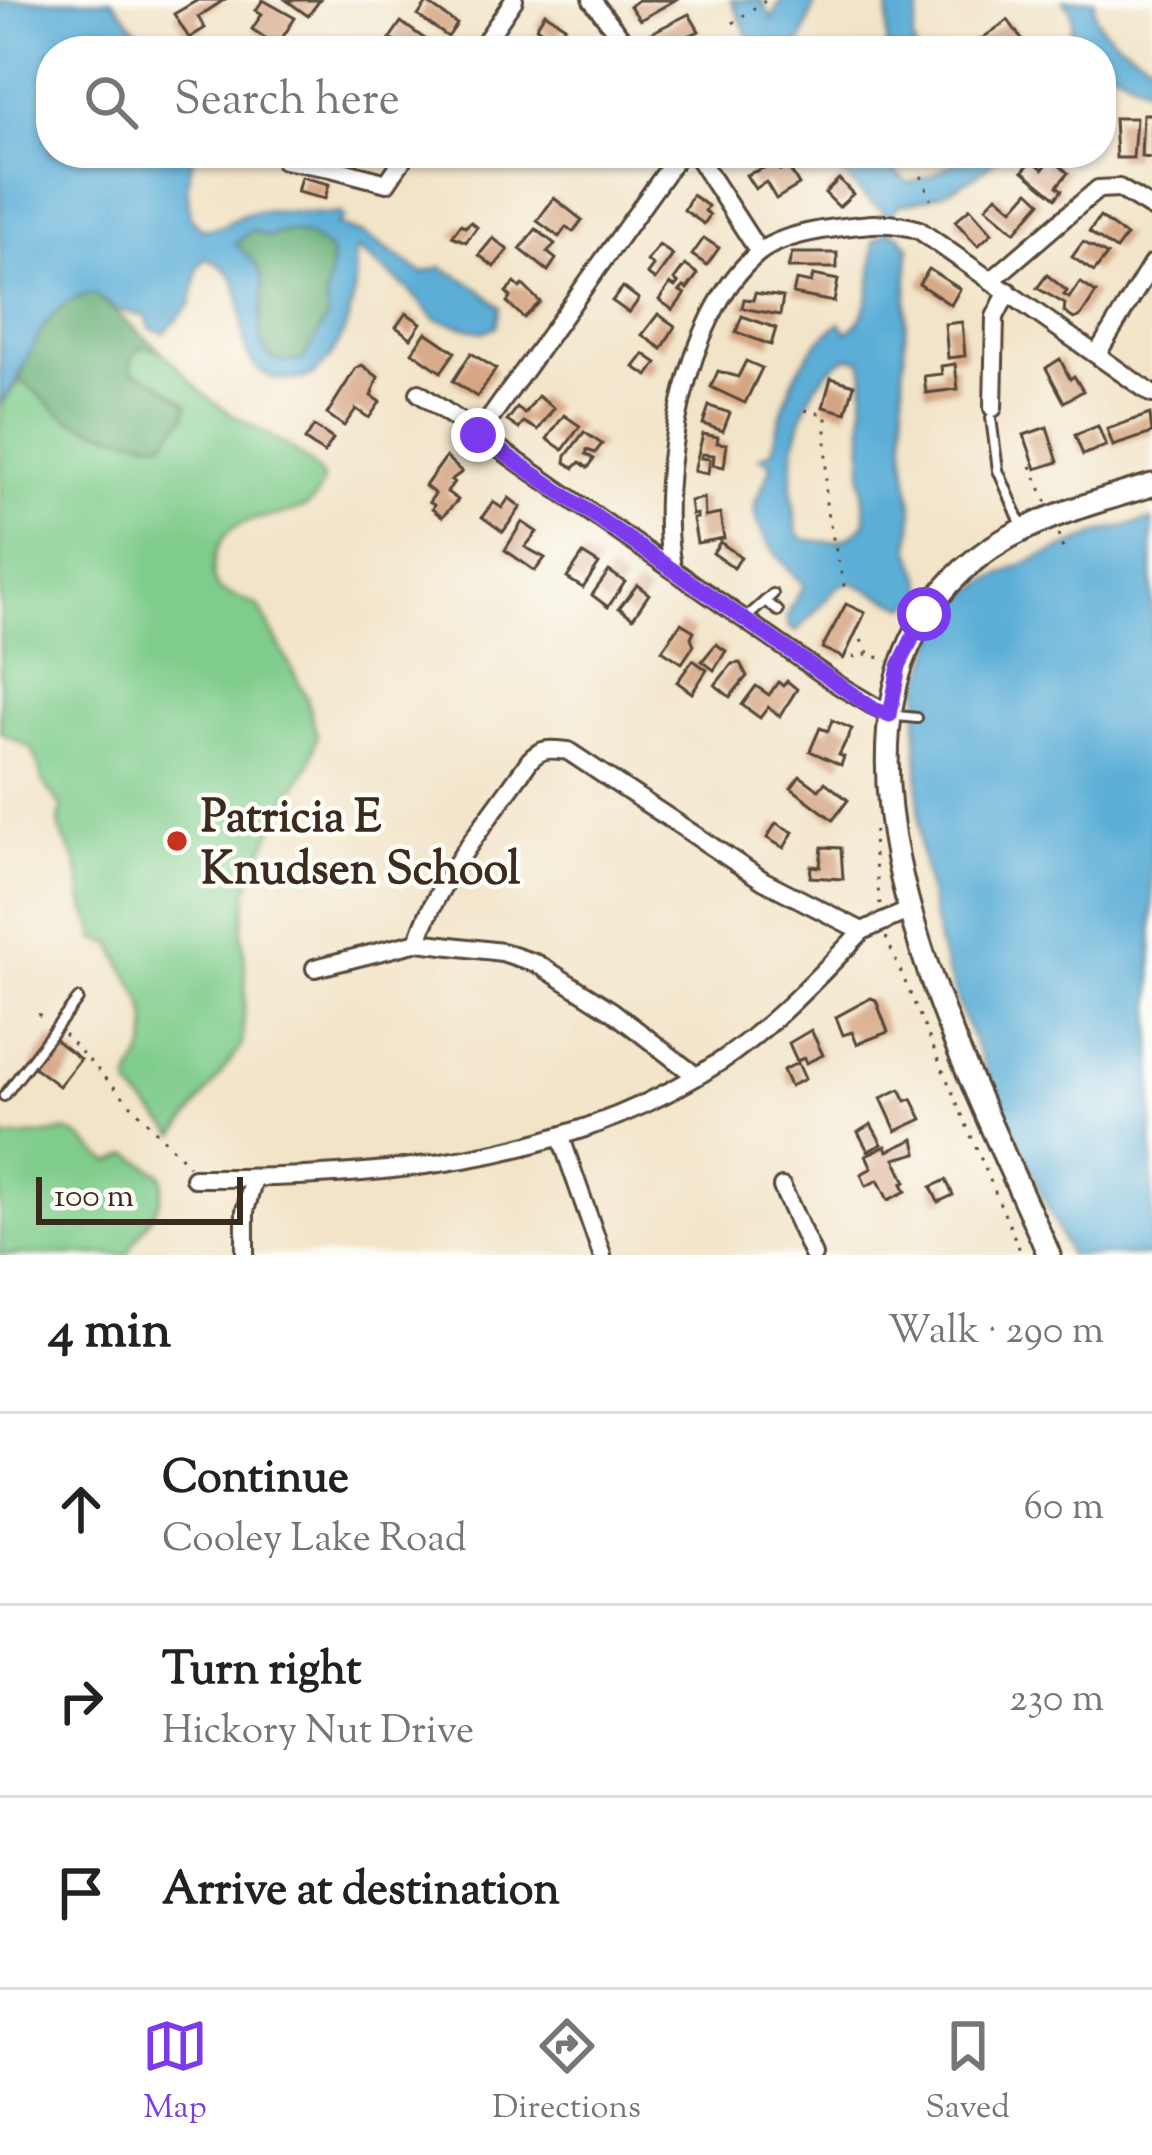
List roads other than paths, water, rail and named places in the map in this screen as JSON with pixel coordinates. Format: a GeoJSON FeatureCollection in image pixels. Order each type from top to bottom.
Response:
{"type":"FeatureCollection","features":[{"type":"Feature","properties":{"kind":"main road"},"geometry":{"type":"LineString","coordinates":[[1049,1255],[949,1024],[908,911],[889,776],[890,715],[899,666],[924,614],[966,567],[1023,530],[1152,485]]}},
{"type":"Feature","properties":{"kind":"street"},"geometry":{"type":"LineString","coordinates":[[489,36],[514,0]]}},
{"type":"Feature","properties":{"kind":"street"},"geometry":{"type":"LineString","coordinates":[[592,0],[620,36]]}},
{"type":"Feature","properties":{"kind":"street"},"geometry":{"type":"LineString","coordinates":[[350,168],[387,182],[396,168]]}},
{"type":"Feature","properties":{"kind":"street"},"geometry":{"type":"LineString","coordinates":[[478,435],[669,168]]}},
{"type":"Feature","properties":{"kind":"street"},"geometry":{"type":"LineString","coordinates":[[705,168],[759,252]]}},
{"type":"Feature","properties":{"kind":"street"},"geometry":{"type":"LineString","coordinates":[[992,413],[1000,286],[1098,188],[1119,188],[1152,208]]}},
{"type":"Feature","properties":{"kind":"street"},"geometry":{"type":"LineString","coordinates":[[672,567],[665,496],[670,448],[712,318],[725,293],[759,252],[802,235],[889,223],[919,230],[1152,394]]}},
{"type":"Feature","properties":{"kind":"street"},"geometry":{"type":"LineString","coordinates":[[1097,354],[1152,265]]}},
{"type":"Feature","properties":{"kind":"street"},"geometry":{"type":"LineString","coordinates":[[418,393],[840,686],[890,715]]}},
{"type":"Feature","properties":{"kind":"street"},"geometry":{"type":"LineString","coordinates":[[418,942],[425,917],[463,858],[530,760],[548,748],[568,751],[764,881],[862,931]]}},
{"type":"Feature","properties":{"kind":"street"},"geometry":{"type":"LineString","coordinates":[[194,1178],[378,1171],[561,1138],[659,1099],[696,1076],[758,1033],[862,931],[908,911]]}},
{"type":"Feature","properties":{"kind":"street"},"geometry":{"type":"LineString","coordinates":[[315,968],[418,942],[502,952],[538,964],[613,1011],[696,1076]]}},
{"type":"Feature","properties":{"kind":"street"},"geometry":{"type":"LineString","coordinates":[[561,1138],[602,1255]]}},
{"type":"Feature","properties":{"kind":"street"},"geometry":{"type":"LineString","coordinates":[[244,1255],[245,1211],[254,1178]]}},
{"type":"Feature","properties":{"kind":"street"},"geometry":{"type":"LineString","coordinates":[[782,1186],[814,1255]]}},
{"type":"Feature","properties":{"kind":"lane"},"geometry":{"type":"LineString","coordinates":[[992,413],[998,470],[1023,530]]}},
{"type":"Feature","properties":{"kind":"lane"},"geometry":{"type":"LineString","coordinates":[[745,620],[773,594]]}},
{"type":"Feature","properties":{"kind":"lane"},"geometry":{"type":"LineString","coordinates":[[765,602],[778,611]]}},
{"type":"Feature","properties":{"kind":"lane"},"geometry":{"type":"LineString","coordinates":[[890,715],[917,718]]}},
{"type":"Feature","properties":{"kind":"lane"},"geometry":{"type":"LineString","coordinates":[[4,1096],[78,999]]}},
{"type":"Feature","properties":{"kind":"water"},"geometry":{"type":"Polygon","coordinates":[[[0,0],[112,0],[142,36],[36,36],[36,168],[191,168],[190,217],[202,229],[255,212],[341,213],[344,218],[337,225],[366,235],[422,273],[441,267],[477,287],[500,307],[496,326],[483,332],[435,319],[407,288],[358,250],[348,319],[334,351],[313,375],[278,379],[248,356],[234,281],[226,270],[205,258],[198,268],[191,304],[164,333],[150,328],[147,317],[117,310],[94,294],[59,309],[37,339],[0,405],[0,0]],[[252,230],[235,243],[260,273],[262,344],[279,362],[302,361],[328,317],[332,255],[303,234],[268,237],[252,230]]]}},
{"type":"Feature","properties":{"kind":"water"},"geometry":{"type":"Polygon","coordinates":[[[731,0],[761,0],[773,20],[780,0],[816,0],[803,36],[749,36],[731,0]]]}},
{"type":"Feature","properties":{"kind":"water"},"geometry":{"type":"Polygon","coordinates":[[[889,0],[921,0],[914,36],[887,36],[889,0]]]}},
{"type":"Feature","properties":{"kind":"water"},"geometry":{"type":"Polygon","coordinates":[[[1063,0],[1095,0],[1098,21],[1112,36],[1069,36],[1073,19],[1063,0]]]}},
{"type":"Feature","properties":{"kind":"water"},"geometry":{"type":"Polygon","coordinates":[[[1116,40],[1152,62],[1152,91],[1116,71],[1116,40]]]}},
{"type":"Feature","properties":{"kind":"water"},"geometry":{"type":"Polygon","coordinates":[[[836,168],[896,168],[908,183],[945,168],[986,168],[955,188],[899,205],[893,212],[892,234],[909,247],[905,456],[913,514],[910,548],[926,591],[950,609],[987,581],[1024,564],[1105,531],[1152,520],[1152,1255],[1069,1255],[962,1014],[939,946],[920,846],[917,725],[920,689],[940,625],[919,600],[906,607],[851,582],[839,586],[796,632],[789,627],[787,616],[804,584],[779,558],[757,521],[756,501],[772,464],[760,457],[773,450],[781,414],[802,364],[840,323],[847,332],[862,316],[872,277],[874,240],[885,234],[883,209],[836,168]],[[848,357],[832,368],[818,384],[800,423],[792,489],[797,530],[806,540],[844,539],[866,522],[861,360],[848,357]]]}},
{"type":"Feature","properties":{"kind":"place","name":"Patricia E Knudsen School"},"geometry":{"type":"Point","coordinates":[177,841]}}]}
